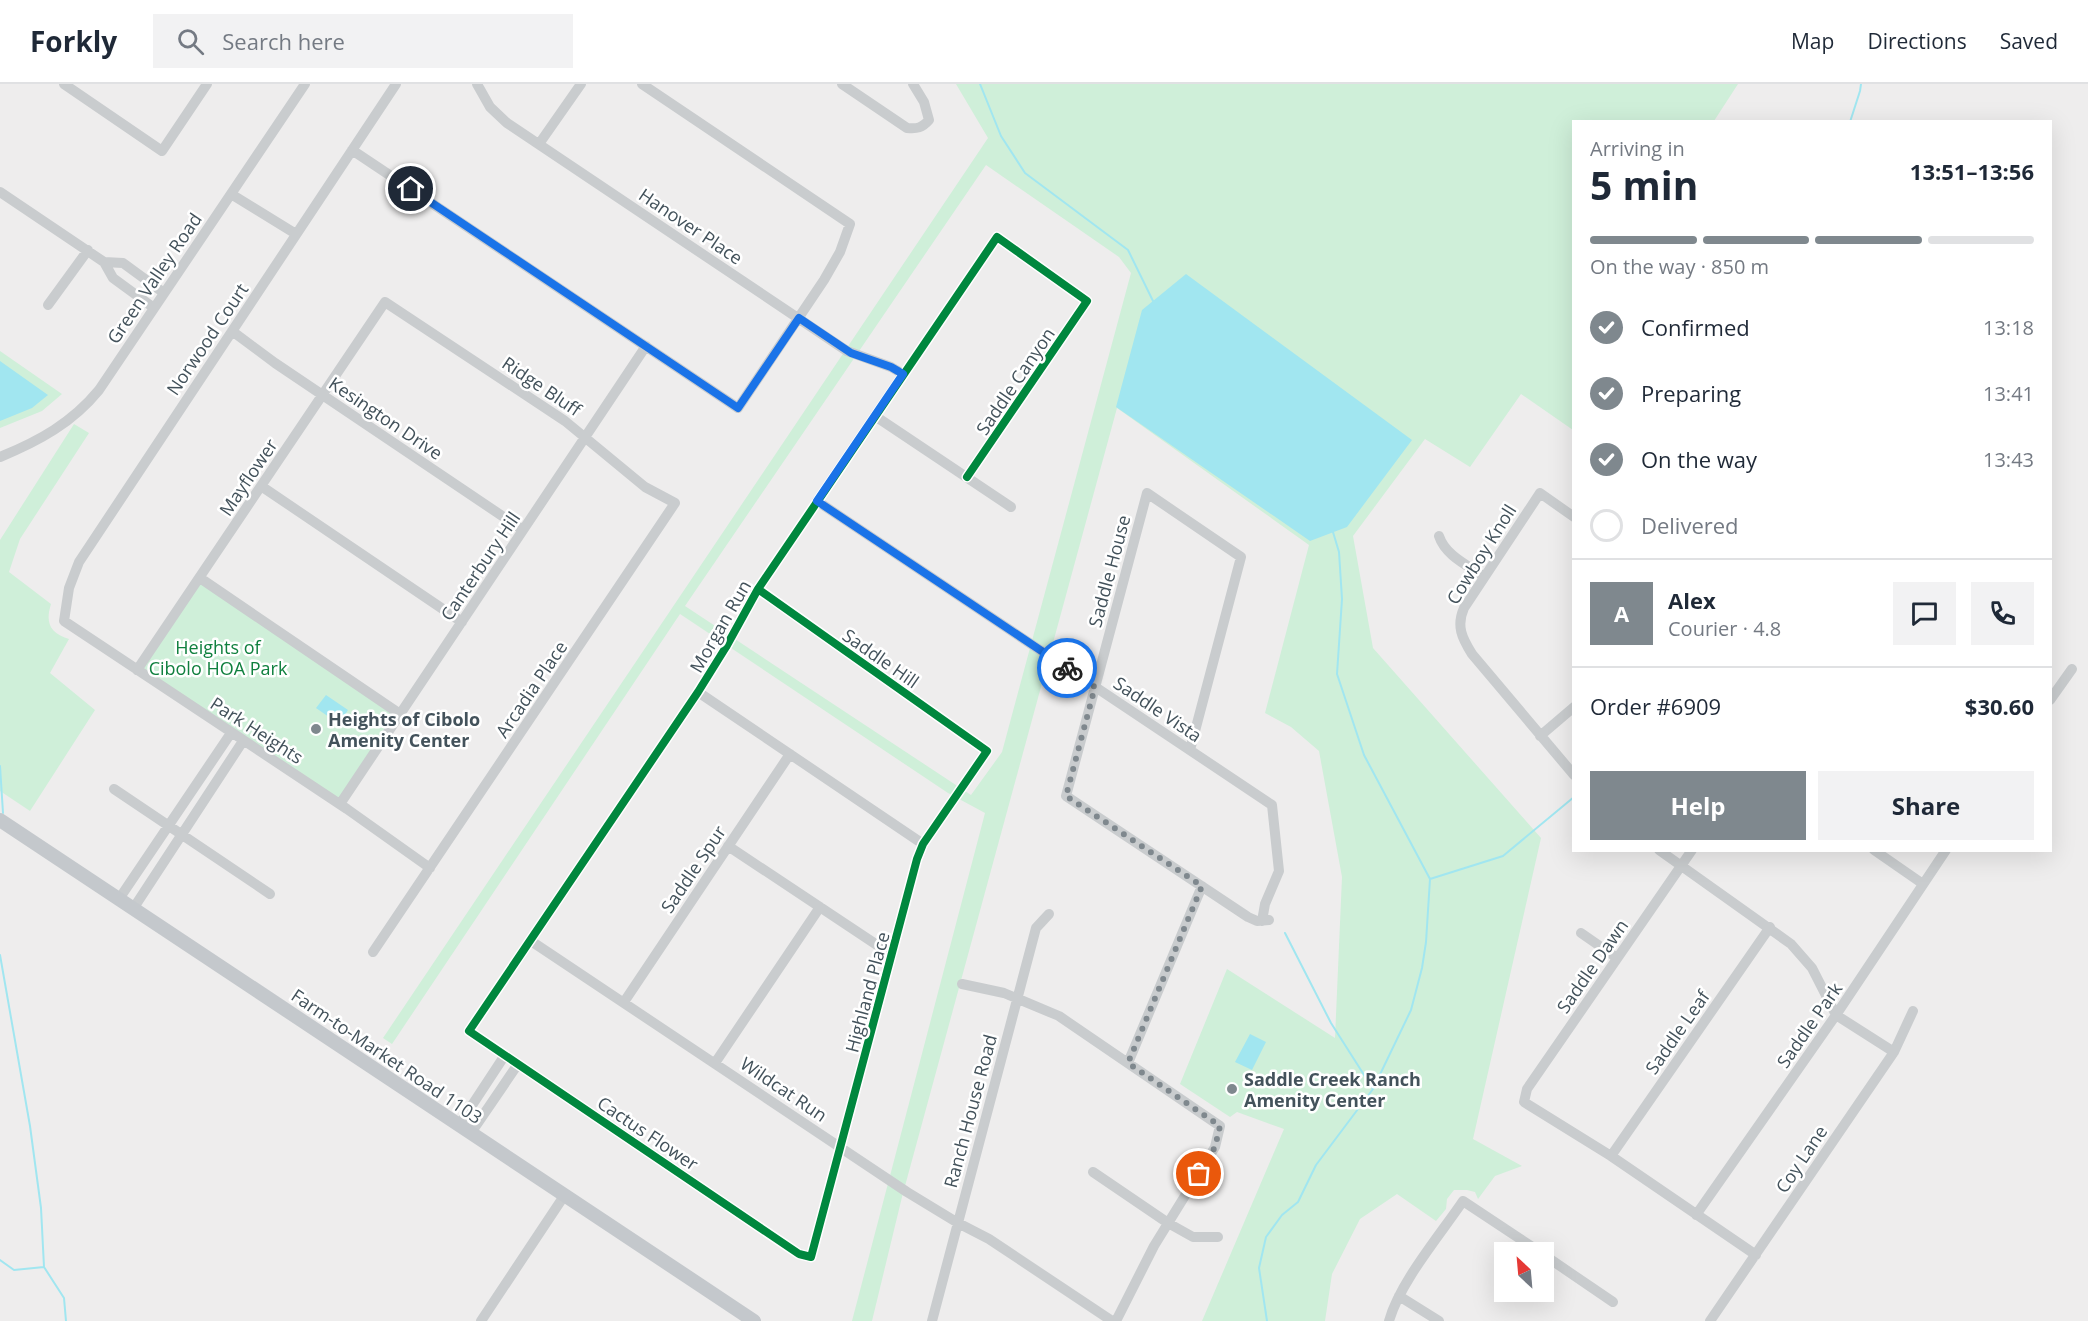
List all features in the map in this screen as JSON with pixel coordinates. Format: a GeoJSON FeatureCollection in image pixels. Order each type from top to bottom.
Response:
{"type":"FeatureCollection","features":[{"type":"Feature","properties":{"kind":"main road","name":"Farm-to-Market Road 1103"},"geometry":{"type":"LineString","coordinates":[[0,820],[754,1321]]}},
{"type":"Feature","properties":{"kind":"street"},"geometry":{"type":"LineString","coordinates":[[68,85],[162,151],[207,84]]}},
{"type":"Feature","properties":{"kind":"street","name":"Green Valley Road"},"geometry":{"type":"LineString","coordinates":[[0,457],[33,443],[60,427],[84,408],[99,390],[305,84]]}},
{"type":"Feature","properties":{"kind":"street","name":"Norwood Court"},"geometry":{"type":"LineString","coordinates":[[64,621],[69,588],[78,562],[396,84]]}},
{"type":"Feature","properties":{"kind":"street","name":"Hanover Place"},"geometry":{"type":"LineString","coordinates":[[477,84],[490,107],[507,123],[851,353],[891,367],[903,374]]}},
{"type":"Feature","properties":{"kind":"street"},"geometry":{"type":"LineString","coordinates":[[539,144],[581,84]]}},
{"type":"Feature","properties":{"kind":"street"},"geometry":{"type":"LineString","coordinates":[[352,150],[738,408],[836,260],[850,224],[642,84]]}},
{"type":"Feature","properties":{"kind":"street"},"geometry":{"type":"LineString","coordinates":[[842,84],[855,88],[907,128],[915,129],[924,126],[929,120],[924,102],[913,84]]}},
{"type":"Feature","properties":{"kind":"street"},"geometry":{"type":"LineString","coordinates":[[0,192],[104,262],[112,278],[154,308]]}},
{"type":"Feature","properties":{"kind":"street"},"geometry":{"type":"LineString","coordinates":[[231,194],[296,234]]}},
{"type":"Feature","properties":{"kind":"street","name":"Saddle Canyon"},"geometry":{"type":"LineString","coordinates":[[967,477],[1087,301],[996,237]]}},
{"type":"Feature","properties":{"kind":"street","name":"Morgan Run"},"geometry":{"type":"LineString","coordinates":[[469,1031],[698,692],[758,589],[996,237]]}},
{"type":"Feature","properties":{"kind":"street"},"geometry":{"type":"LineString","coordinates":[[48,305],[87,250]]}},
{"type":"Feature","properties":{"kind":"street"},"geometry":{"type":"LineString","coordinates":[[104,262],[123,264],[164,293]]}},
{"type":"Feature","properties":{"kind":"street"},"geometry":{"type":"LineString","coordinates":[[126,288],[137,273]]}},
{"type":"Feature","properties":{"kind":"street","name":"Mayflower"},"geometry":{"type":"LineString","coordinates":[[137,670],[385,302]]}},
{"type":"Feature","properties":{"kind":"street","name":"Ridge Bluff"},"geometry":{"type":"LineString","coordinates":[[385,302],[586,437],[645,487],[675,503]]}},
{"type":"Feature","properties":{"kind":"street","name":"Kesington Drive"},"geometry":{"type":"LineString","coordinates":[[232,331],[523,530]]}},
{"type":"Feature","properties":{"kind":"street","name":"Canterbury Hill"},"geometry":{"type":"LineString","coordinates":[[340,804],[646,346]]}},
{"type":"Feature","properties":{"kind":"street"},"geometry":{"type":"LineString","coordinates":[[875,416],[1011,507]]}},
{"type":"Feature","properties":{"kind":"street"},"geometry":{"type":"LineString","coordinates":[[261,486],[462,622]]}},
{"type":"Feature","properties":{"kind":"street","name":"Saddle House"},"geometry":{"type":"LineString","coordinates":[[1190,750],[1241,557],[1147,493],[1066,796],[1202,886]]}},
{"type":"Feature","properties":{"kind":"street","name":"Cowboy Knoll"},"geometry":{"type":"LineString","coordinates":[[1572,516],[1540,493],[1483,576],[1460,617],[1462,638],[1472,654],[1572,773]]}},
{"type":"Feature","properties":{"kind":"street","name":"Saddle Vista"},"geometry":{"type":"LineString","coordinates":[[817,501],[1272,805],[1279,871],[1275,885],[1264,904],[1266,920],[1252,920],[1202,886]]}},
{"type":"Feature","properties":{"kind":"street","name":"Arcadia Place"},"geometry":{"type":"LineString","coordinates":[[373,952],[675,503]]}},
{"type":"Feature","properties":{"kind":"street"},"geometry":{"type":"LineString","coordinates":[[1438,536],[1442,546],[1450,554],[1483,576]]}},
{"type":"Feature","properties":{"kind":"street"},"geometry":{"type":"LineString","coordinates":[[200,578],[400,714]]}},
{"type":"Feature","properties":{"kind":"street","name":"Saddle Hill"},"geometry":{"type":"LineString","coordinates":[[758,589],[987,751]]}},
{"type":"Feature","properties":{"kind":"street","name":"Park Heights"},"geometry":{"type":"LineString","coordinates":[[64,621],[340,804],[430,868]]}},
{"type":"Feature","properties":{"kind":"street"},"geometry":{"type":"LineString","coordinates":[[2052,697],[2072,669]]}},
{"type":"Feature","properties":{"kind":"street"},"geometry":{"type":"LineString","coordinates":[[698,692],[923,844]]}},
{"type":"Feature","properties":{"kind":"street"},"geometry":{"type":"LineString","coordinates":[[1540,736],[1572,708]]}},
{"type":"Feature","properties":{"kind":"street"},"geometry":{"type":"LineString","coordinates":[[119,899],[231,733]]}},
{"type":"Feature","properties":{"kind":"street"},"geometry":{"type":"LineString","coordinates":[[133,909],[243,741]]}},
{"type":"Feature","properties":{"kind":"street","name":"Highland Place"},"geometry":{"type":"LineString","coordinates":[[811,1257],[917,859],[923,844],[987,751]]}},
{"type":"Feature","properties":{"kind":"street","name":"Saddle Spur"},"geometry":{"type":"LineString","coordinates":[[624,1002],[790,754]]}},
{"type":"Feature","properties":{"kind":"street"},"geometry":{"type":"LineString","coordinates":[[114,789],[270,894]]}},
{"type":"Feature","properties":{"kind":"street"},"geometry":{"type":"LineString","coordinates":[[728,846],[892,954]]}},
{"type":"Feature","properties":{"kind":"street"},"geometry":{"type":"LineString","coordinates":[[1662,852],[1791,944],[1812,968],[1836,1015],[1894,1052]]}},
{"type":"Feature","properties":{"kind":"street","name":"Saddle Dawn"},"geometry":{"type":"LineString","coordinates":[[1611,1156],[1524,1101],[1527,1089],[1691,852]]}},
{"type":"Feature","properties":{"kind":"street"},"geometry":{"type":"LineString","coordinates":[[1877,852],[1923,884]]}},
{"type":"Feature","properties":{"kind":"street","name":"Saddle Park"},"geometry":{"type":"LineString","coordinates":[[1696,1215],[1836,1015],[1945,852]]}},
{"type":"Feature","properties":{"kind":"street"},"geometry":{"type":"LineString","coordinates":[[1128,1063],[1202,886]]}},
{"type":"Feature","properties":{"kind":"street"},"geometry":{"type":"LineString","coordinates":[[715,1063],[820,907]]}},
{"type":"Feature","properties":{"kind":"street","name":"Ranch House Road"},"geometry":{"type":"LineString","coordinates":[[932,1321],[1036,928],[1049,914]]}},
{"type":"Feature","properties":{"kind":"street","name":"Saddle Leaf"},"geometry":{"type":"LineString","coordinates":[[1611,1156],[1770,927]]}},
{"type":"Feature","properties":{"kind":"street"},"geometry":{"type":"LineString","coordinates":[[1581,933],[1617,958]]}},
{"type":"Feature","properties":{"kind":"street","name":"Wildcat Run"},"geometry":{"type":"LineString","coordinates":[[531,941],[907,1192],[989,1239],[1114,1321]]}},
{"type":"Feature","properties":{"kind":"street"},"geometry":{"type":"LineString","coordinates":[[962,984],[1004,993],[1059,1016],[1220,1126],[1215,1147],[1144,1264],[1114,1321]]}},
{"type":"Feature","properties":{"kind":"street","name":"Coy Lane"},"geometry":{"type":"LineString","coordinates":[[1710,1321],[1894,1052],[1913,1011]]}},
{"type":"Feature","properties":{"kind":"street","name":"Cactus Flower"},"geometry":{"type":"LineString","coordinates":[[469,1031],[799,1254],[811,1257]]}},
{"type":"Feature","properties":{"kind":"street"},"geometry":{"type":"LineString","coordinates":[[459,1125],[506,1055]]}},
{"type":"Feature","properties":{"kind":"street"},"geometry":{"type":"LineString","coordinates":[[471,1133],[518,1064]]}},
{"type":"Feature","properties":{"kind":"street"},"geometry":{"type":"LineString","coordinates":[[1611,1156],[1756,1255]]}},
{"type":"Feature","properties":{"kind":"street"},"geometry":{"type":"LineString","coordinates":[[1093,1172],[1168,1223],[1193,1237],[1218,1237]]}},
{"type":"Feature","properties":{"kind":"street"},"geometry":{"type":"LineString","coordinates":[[481,1321],[564,1196]]}},
{"type":"Feature","properties":{"kind":"street"},"geometry":{"type":"LineString","coordinates":[[1389,1321],[1399,1296],[1463,1201],[1524,1242]]}},
{"type":"Feature","properties":{"kind":"street"},"geometry":{"type":"LineString","coordinates":[[1554,1262],[1613,1302]]}},
{"type":"Feature","properties":{"kind":"street"},"geometry":{"type":"LineString","coordinates":[[1399,1296],[1439,1321]]}},
{"type":"Feature","properties":{"kind":"green space"},"geometry":{"type":"Polygon","coordinates":[[[956,84],[1738,84],[1715,120],[1572,120],[1572,429],[1521,394],[1470,467],[1425,439],[1353,536],[1373,648],[1541,838],[1473,1139],[1522,1166],[1495,1176],[1478,1199],[1475,1192],[1454,1190],[1447,1199],[1446,1209],[1436,1221],[1397,1194],[1360,1219],[1332,1274],[1325,1321],[1202,1321],[1284,1129],[1237,1112],[1230,1117],[1180,1084],[1227,969],[1335,1038],[1342,877],[1319,751],[1291,727],[1265,713],[1309,545],[1117,408],[902,1197],[872,1321],[852,1321],[985,813],[948,793],[680,614],[392,1044],[383,1038],[988,138],[956,84]],[[986,165],[685,606],[971,795],[1002,752],[1131,273],[1119,257],[986,165]]]}},
{"type":"Feature","properties":{"kind":"green space"},"geometry":{"type":"Polygon","coordinates":[[[0,351],[62,394],[42,411],[0,428],[0,351]]]}},
{"type":"Feature","properties":{"kind":"green space"},"geometry":{"type":"Polygon","coordinates":[[[74,424],[89,433],[20,539],[9,572],[51,604],[49,622],[53,630],[69,639],[50,673],[95,710],[30,811],[0,791],[0,540],[74,424]]]}},
{"type":"Feature","properties":{"kind":"green space","name":"Heights of Cibolo HOA Park"},"geometry":{"type":"Polygon","coordinates":[[[200,578],[400,714],[340,804],[137,670],[200,578]]]}},
{"type":"Feature","properties":{"kind":"water"},"geometry":{"type":"Polygon","coordinates":[[[1186,274],[1412,440],[1347,527],[1310,541],[1116,407],[1142,310],[1186,274]]]}},
{"type":"Feature","properties":{"kind":"water"},"geometry":{"type":"Polygon","coordinates":[[[0,361],[48,395],[32,408],[0,421],[0,361]]]}},
{"type":"Feature","properties":{"kind":"water"},"geometry":{"type":"Polygon","coordinates":[[[326,695],[348,710],[339,724],[316,708],[326,695]]]}},
{"type":"Feature","properties":{"kind":"water"},"geometry":{"type":"Polygon","coordinates":[[[1250,1034],[1266,1042],[1252,1070],[1235,1062],[1250,1034]]]}},
{"type":"Feature","properties":{"kind":"waterway"},"geometry":{"type":"LineString","coordinates":[[980,84],[1001,136],[1025,173],[1128,250],[1154,303]]}},
{"type":"Feature","properties":{"kind":"waterway"},"geometry":{"type":"LineString","coordinates":[[1851,120],[1861,84]]}},
{"type":"Feature","properties":{"kind":"waterway"},"geometry":{"type":"LineString","coordinates":[[1267,1321],[1259,1268],[1266,1237],[1282,1215],[1298,1202],[1316,1165],[1373,1089],[1411,1010],[1426,942],[1430,879],[1364,755],[1337,674],[1342,599],[1339,552],[1333,532]]}},
{"type":"Feature","properties":{"kind":"waterway"},"geometry":{"type":"LineString","coordinates":[[0,766],[3,813]]}},
{"type":"Feature","properties":{"kind":"waterway"},"geometry":{"type":"LineString","coordinates":[[1430,879],[1503,856],[1572,799]]}},
{"type":"Feature","properties":{"kind":"waterway"},"geometry":{"type":"LineString","coordinates":[[1285,933],[1331,1023],[1373,1089]]}},
{"type":"Feature","properties":{"kind":"waterway"},"geometry":{"type":"LineString","coordinates":[[0,955],[30,1126],[41,1208],[44,1267],[64,1298],[66,1321]]}},
{"type":"Feature","properties":{"kind":"waterway"},"geometry":{"type":"LineString","coordinates":[[0,1260],[14,1270],[44,1267]]}},
{"type":"Feature","properties":{"kind":"cycle path"},"geometry":{"type":"LineString","coordinates":[[758,589],[987,751],[923,844],[917,859],[811,1257],[799,1254],[469,1031],[698,692],[758,589],[997,237],[1087,301],[967,477]]}},
{"type":"Feature","properties":{"kind":"way so far"},"geometry":{"type":"LineString","coordinates":[[1067,668],[1095,687],[1066,796],[1202,886],[1128,1063],[1220,1126],[1215,1147],[1199,1174]]}},
{"type":"Feature","properties":{"kind":"place","name":"Heights of Cibolo Amenity Center"},"geometry":{"type":"Point","coordinates":[316,729]}},
{"type":"Feature","properties":{"kind":"place","name":"Saddle Creek Ranch Amenity Center"},"geometry":{"type":"Point","coordinates":[1232,1089]}},
{"type":"Feature","properties":{"kind":"route"},"geometry":{"type":"LineString","coordinates":[[411,189],[738,408],[799,318],[851,353],[891,367],[903,374],[817,501],[1067,668]]}}]}
